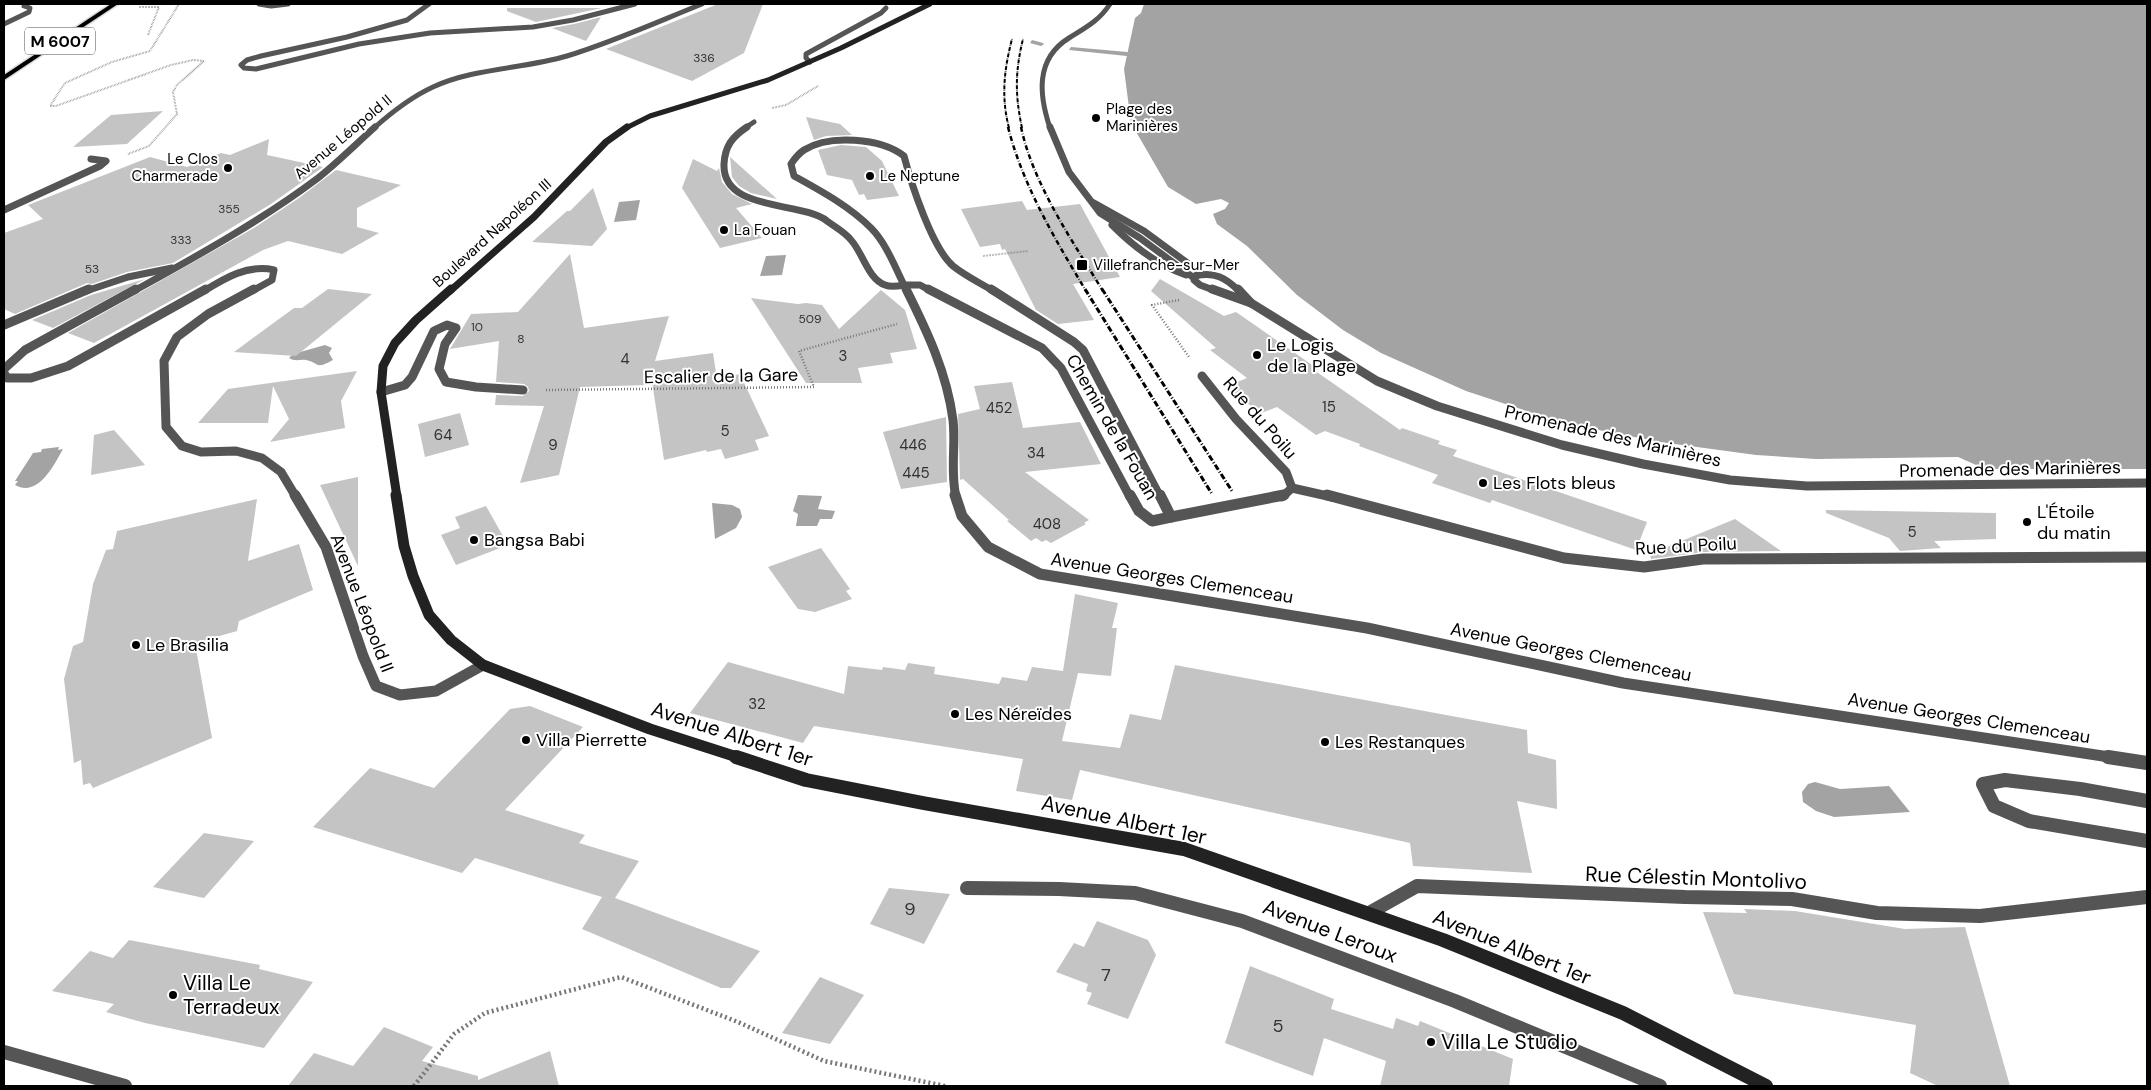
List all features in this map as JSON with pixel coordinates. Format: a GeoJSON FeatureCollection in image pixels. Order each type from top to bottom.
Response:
{"type":"FeatureCollection","features":[{"type":"Feature","properties":{"kind":"main road","name":"M 6007"},"geometry":{"type":"LineString","coordinates":[[4,78],[115,4]]}},
{"type":"Feature","properties":{"kind":"main road","name":"Boulevard Napoléon III"},"geometry":{"type":"LineString","coordinates":[[483,665],[451,640],[429,615],[413,576],[404,546],[381,392],[383,366],[395,343],[416,320],[534,217],[606,142],[629,126],[650,116],[768,80],[810,62],[930,4]]}},
{"type":"Feature","properties":{"kind":"main road","name":"Avenue Albert 1er"},"geometry":{"type":"LineString","coordinates":[[483,665],[650,729],[806,780],[923,803],[1184,848],[1443,940],[1623,1013],[1766,1086]]}},
{"type":"Feature","properties":{"kind":"street"},"geometry":{"type":"LineString","coordinates":[[259,4],[271,6],[288,4]]}},
{"type":"Feature","properties":{"kind":"street"},"geometry":{"type":"LineString","coordinates":[[429,4],[407,20],[347,37],[261,56],[247,60],[241,65],[244,68],[256,69],[359,44],[430,33],[533,27],[573,20],[635,4]]}},
{"type":"Feature","properties":{"kind":"street","name":"Avenue Léopold II"},"geometry":{"type":"LineString","coordinates":[[4,368],[25,350],[254,223],[325,174],[392,110],[434,86],[462,77],[534,65],[569,56],[702,4]]}},
{"type":"Feature","properties":{"kind":"street","name":"Promenade des Marinières"},"geometry":{"type":"LineString","coordinates":[[1110,4],[1101,19],[1064,42],[1046,60],[1043,73],[1046,111],[1058,149],[1075,181],[1101,214],[1120,234],[1170,271],[1197,276],[1214,274],[1229,280],[1251,303]]}},
{"type":"Feature","properties":{"kind":"street"},"geometry":{"type":"LineString","coordinates":[[4,18],[25,5],[30,8],[29,12],[4,24]]}},
{"type":"Feature","properties":{"kind":"street"},"geometry":{"type":"LineString","coordinates":[[810,62],[806,58],[806,54],[881,13],[886,8]]}},
{"type":"Feature","properties":{"kind":"street","name":"Chemin de la Fouan"},"geometry":{"type":"LineString","coordinates":[[754,122],[732,136],[725,153],[724,172],[731,184],[744,196],[759,203],[778,205],[821,216],[851,239],[876,279],[886,286],[920,285],[1042,348],[1061,368],[1139,511],[1152,521],[1282,498],[1292,488]]}},
{"type":"Feature","properties":{"kind":"street","name":"Avenue Georges Clemenceau"},"geometry":{"type":"LineString","coordinates":[[1171,517],[1083,350],[1074,342],[952,265],[942,252],[910,180],[904,156],[891,147],[870,142],[841,141],[819,144],[799,153],[792,164],[794,176],[839,202],[872,228],[885,248],[921,318],[941,366],[953,420],[955,494],[962,516],[988,546],[1040,574],[1367,628],[1623,683],[2147,763]]}},
{"type":"Feature","properties":{"kind":"street"},"geometry":{"type":"LineString","coordinates":[[92,160],[106,161]]}},
{"type":"Feature","properties":{"kind":"street"},"geometry":{"type":"LineString","coordinates":[[4,210],[100,166],[106,161]]}},
{"type":"Feature","properties":{"kind":"street","name":"Promenade des Marinières"},"geometry":{"type":"LineString","coordinates":[[1091,201],[1144,231],[1197,276]]}},
{"type":"Feature","properties":{"kind":"street","name":"Avenue Léopold II"},"geometry":{"type":"LineString","coordinates":[[4,373],[7,378],[31,378],[68,366],[228,277],[249,269],[266,267],[274,270],[272,280],[208,314],[177,337],[164,361],[166,427],[182,446],[201,452],[236,451],[262,458],[281,472],[326,547],[363,656],[376,686],[400,695],[436,691],[483,665]]}},
{"type":"Feature","properties":{"kind":"street"},"geometry":{"type":"LineString","coordinates":[[4,325],[84,290],[143,272],[172,268]]}},
{"type":"Feature","properties":{"kind":"street","name":"Promenade des Marinières"},"geometry":{"type":"LineString","coordinates":[[1197,276],[1194,280],[1200,285],[1251,303],[1377,381],[1437,406],[1562,445],[1644,464],[1730,480],[1807,486],[2147,484]]}},
{"type":"Feature","properties":{"kind":"street"},"geometry":{"type":"LineString","coordinates":[[381,392],[404,385],[412,377],[434,331],[447,325],[456,328],[445,344],[439,368],[446,382],[476,387],[523,390]]}},
{"type":"Feature","properties":{"kind":"street","name":"Rue du Poilu"},"geometry":{"type":"LineString","coordinates":[[1202,376],[1236,419],[1286,472],[1292,488],[1330,496],[1564,558],[1644,567],[1703,559],[2147,557]]}},
{"type":"Feature","properties":{"kind":"street"},"geometry":{"type":"LineString","coordinates":[[2147,801],[2080,789],[2005,780],[1983,784],[1994,806],[2029,821],[2147,841]]}},
{"type":"Feature","properties":{"kind":"street","name":"Rue Célestin Montolivo"},"geometry":{"type":"LineString","coordinates":[[1369,913],[1417,886],[1685,897],[1792,899],[1877,913],[1980,916],[2147,897]]}},
{"type":"Feature","properties":{"kind":"street","name":"Avenue Leroux"},"geometry":{"type":"LineString","coordinates":[[967,888],[1059,889],[1135,893],[1242,921],[1454,1001],[1660,1086]]}},
{"type":"Feature","properties":{"kind":"street"},"geometry":{"type":"LineString","coordinates":[[4,1052],[125,1086]]}},
{"type":"Feature","properties":{"kind":"path"},"geometry":{"type":"LineString","coordinates":[[106,161],[149,146],[177,114],[173,92],[204,61],[193,60],[171,65],[56,106],[50,106],[65,83],[112,62],[150,51],[179,4]]}},
{"type":"Feature","properties":{"kind":"path"},"geometry":{"type":"LineString","coordinates":[[148,35],[159,7]]}},
{"type":"Feature","properties":{"kind":"path"},"geometry":{"type":"LineString","coordinates":[[948,260],[1028,251]]}},
{"type":"Feature","properties":{"kind":"path"},"geometry":{"type":"LineString","coordinates":[[1152,305],[1202,376]]}},
{"type":"Feature","properties":{"kind":"path","name":"Escalier de la Gare"},"geometry":{"type":"LineString","coordinates":[[523,390],[814,387],[799,351],[921,318]]}},
{"type":"Feature","properties":{"kind":"path"},"geometry":{"type":"LineString","coordinates":[[414,1086],[454,1034],[486,1013],[620,977],[738,1022],[824,1061],[945,1086]]}},
{"type":"Feature","properties":{"kind":"shaded area"},"geometry":{"type":"Polygon","coordinates":[[[1144,4],[2147,4],[2147,469],[1985,469],[1958,457],[1816,459],[1756,455],[1660,442],[1563,423],[1466,391],[1381,353],[1343,330],[1297,295],[1247,246],[1217,224],[1213,214],[1225,209],[1229,203],[1221,199],[1196,204],[1168,187],[1131,123],[1124,69],[1135,18],[1141,13],[1144,4]]]}},
{"type":"Feature","properties":{"kind":"shaded area"},"geometry":{"type":"Polygon","coordinates":[[[640,200],[636,220],[614,222],[619,202],[640,200]]]}},
{"type":"Feature","properties":{"kind":"shaded area"},"geometry":{"type":"Polygon","coordinates":[[[786,255],[782,275],[760,276],[766,256],[786,255]]]}},
{"type":"Feature","properties":{"kind":"shaded area"},"geometry":{"type":"Polygon","coordinates":[[[325,345],[332,348],[329,353],[333,360],[323,365],[289,358],[293,354],[325,345]]]}},
{"type":"Feature","properties":{"kind":"shaded area"},"geometry":{"type":"Polygon","coordinates":[[[59,447],[58,450],[63,449],[50,471],[38,484],[23,488],[15,485],[18,481],[15,481],[33,453],[41,452],[42,449],[59,447]]]}},
{"type":"Feature","properties":{"kind":"shaded area"},"geometry":{"type":"Polygon","coordinates":[[[798,495],[822,496],[818,509],[835,511],[832,519],[820,519],[817,526],[796,526],[798,514],[793,511],[798,495]]]}},
{"type":"Feature","properties":{"kind":"shaded area"},"geometry":{"type":"Polygon","coordinates":[[[712,503],[732,505],[740,509],[742,517],[736,528],[715,539],[712,503]]]}},
{"type":"Feature","properties":{"kind":"shaded area"},"geometry":{"type":"Polygon","coordinates":[[[1815,782],[1840,789],[1889,786],[1910,812],[1834,817],[1816,811],[1803,802],[1802,792],[1808,784],[1815,782]]]}},
{"type":"Feature","properties":{"kind":"building"},"geometry":{"type":"Polygon","coordinates":[[[718,4],[763,4],[744,53],[692,81],[606,49],[718,4]]]}},
{"type":"Feature","properties":{"kind":"building"},"geometry":{"type":"Polygon","coordinates":[[[507,8],[602,8],[536,22],[507,11],[507,8]]]}},
{"type":"Feature","properties":{"kind":"building"},"geometry":{"type":"Polygon","coordinates":[[[601,17],[586,41],[552,28],[574,24],[601,17]]]}},
{"type":"Feature","properties":{"kind":"building"},"geometry":{"type":"Polygon","coordinates":[[[163,111],[127,144],[73,147],[111,115],[163,111]]]}},
{"type":"Feature","properties":{"kind":"building"},"geometry":{"type":"Polygon","coordinates":[[[806,117],[840,124],[852,135],[826,136],[814,140],[806,117]]]}},
{"type":"Feature","properties":{"kind":"building"},"geometry":{"type":"Polygon","coordinates":[[[269,139],[267,155],[323,167],[271,204],[173,263],[127,272],[92,284],[87,283],[15,314],[4,309],[4,233],[43,219],[28,205],[150,157],[187,167],[221,153],[230,155],[269,139]]]}},
{"type":"Feature","properties":{"kind":"building","name":"Le Neptune"},"geometry":{"type":"Polygon","coordinates":[[[841,145],[866,147],[882,161],[899,196],[867,200],[864,194],[859,195],[852,180],[827,175],[818,150],[841,145]]]}},
{"type":"Feature","properties":{"kind":"building"},"geometry":{"type":"Polygon","coordinates":[[[730,157],[777,199],[751,193],[739,186],[732,177],[730,157]]]}},
{"type":"Feature","properties":{"kind":"building"},"geometry":{"type":"Polygon","coordinates":[[[693,159],[717,171],[719,168],[722,182],[732,194],[752,204],[736,208],[762,238],[720,248],[682,188],[693,159]]]}},
{"type":"Feature","properties":{"kind":"building"},"geometry":{"type":"Polygon","coordinates":[[[336,170],[401,185],[357,208],[357,227],[379,233],[342,254],[288,241],[263,250],[94,343],[68,333],[254,228],[336,170]]]}},
{"type":"Feature","properties":{"kind":"building"},"geometry":{"type":"Polygon","coordinates":[[[593,188],[607,229],[592,246],[532,242],[567,211],[570,211],[593,188]]]}},
{"type":"Feature","properties":{"kind":"building"},"geometry":{"type":"Polygon","coordinates":[[[1022,201],[1027,210],[1080,204],[1120,277],[1073,284],[1094,320],[1058,324],[1036,310],[1005,249],[1002,250],[1000,244],[980,247],[961,209],[1022,201]]]}},
{"type":"Feature","properties":{"kind":"building"},"geometry":{"type":"Polygon","coordinates":[[[570,254],[584,328],[669,316],[655,361],[713,353],[717,379],[740,374],[769,436],[755,440],[759,450],[725,459],[721,449],[707,452],[706,450],[664,460],[651,375],[648,385],[580,387],[559,475],[520,483],[544,406],[495,405],[496,395],[523,396],[529,391],[528,387],[524,384],[496,382],[499,341],[450,349],[471,314],[518,312],[570,254]]]}},
{"type":"Feature","properties":{"kind":"building"},"geometry":{"type":"Polygon","coordinates":[[[145,279],[53,328],[32,320],[91,295],[145,279]]]}},
{"type":"Feature","properties":{"kind":"building"},"geometry":{"type":"Polygon","coordinates":[[[1160,279],[1224,316],[1236,312],[1318,369],[1314,370],[1400,430],[1402,428],[1440,441],[1438,444],[1457,450],[1453,456],[1647,522],[1636,550],[1492,500],[1490,503],[1432,483],[1438,475],[1359,446],[1360,444],[1325,431],[1316,435],[1277,407],[1261,413],[1225,387],[1247,378],[1210,350],[1216,348],[1151,291],[1160,279]]]}},
{"type":"Feature","properties":{"kind":"building"},"geometry":{"type":"Polygon","coordinates":[[[328,289],[372,294],[296,356],[234,352],[294,308],[302,308],[328,289]]]}},
{"type":"Feature","properties":{"kind":"building"},"geometry":{"type":"Polygon","coordinates":[[[881,290],[905,310],[917,349],[890,353],[893,363],[858,368],[862,383],[806,383],[751,298],[822,305],[839,329],[881,290]]]}},
{"type":"Feature","properties":{"kind":"building"},"geometry":{"type":"Polygon","coordinates":[[[357,371],[341,401],[345,428],[270,442],[289,419],[273,386],[268,423],[198,423],[228,389],[357,371]]]}},
{"type":"Feature","properties":{"kind":"building"},"geometry":{"type":"Polygon","coordinates":[[[1012,382],[1023,428],[1080,422],[1101,464],[1025,472],[1089,520],[1084,523],[1086,524],[1051,543],[1046,540],[1042,542],[1036,538],[1031,541],[963,479],[960,480],[958,414],[980,409],[974,386],[1012,382]]]}},
{"type":"Feature","properties":{"kind":"building"},"geometry":{"type":"Polygon","coordinates":[[[460,413],[469,445],[425,457],[418,424],[460,413]]]}},
{"type":"Feature","properties":{"kind":"building"},"geometry":{"type":"Polygon","coordinates":[[[946,417],[947,482],[901,489],[883,432],[946,417]]]}},
{"type":"Feature","properties":{"kind":"building"},"geometry":{"type":"Polygon","coordinates":[[[114,430],[145,465],[91,475],[94,435],[114,430]]]}},
{"type":"Feature","properties":{"kind":"building"},"geometry":{"type":"Polygon","coordinates":[[[358,477],[358,566],[320,485],[358,477]]]}},
{"type":"Feature","properties":{"kind":"building","name":"Le Brasilia"},"geometry":{"type":"Polygon","coordinates":[[[257,499],[248,561],[299,544],[313,590],[239,621],[237,631],[195,643],[212,738],[93,788],[90,783],[83,785],[81,760],[74,763],[64,679],[73,646],[83,642],[93,584],[106,550],[113,549],[117,531],[257,499]]]}},
{"type":"Feature","properties":{"kind":"building","name":"Bangsa Babi"},"geometry":{"type":"Polygon","coordinates":[[[486,506],[508,545],[456,565],[441,535],[460,528],[455,517],[486,506]]]}},
{"type":"Feature","properties":{"kind":"building"},"geometry":{"type":"Polygon","coordinates":[[[1826,510],[1996,513],[1996,539],[1934,541],[1941,548],[1900,551],[1889,538],[1826,513],[1826,510]]]}},
{"type":"Feature","properties":{"kind":"building"},"geometry":{"type":"Polygon","coordinates":[[[1735,519],[1781,551],[1703,552],[1651,559],[1650,554],[1735,519]]]}},
{"type":"Feature","properties":{"kind":"building"},"geometry":{"type":"Polygon","coordinates":[[[821,548],[850,589],[846,591],[852,599],[815,612],[798,609],[768,567],[821,548]]]}},
{"type":"Feature","properties":{"kind":"building"},"geometry":{"type":"Polygon","coordinates":[[[1075,594],[1118,603],[1112,628],[1117,628],[1111,676],[1078,673],[1062,741],[1120,748],[1130,714],[1161,720],[1175,665],[1527,730],[1528,753],[1556,760],[1557,809],[1517,801],[1532,873],[1413,866],[1410,843],[1080,770],[1072,800],[1016,791],[1023,759],[814,726],[803,743],[690,713],[728,662],[844,694],[848,666],[882,670],[883,667],[905,670],[908,663],[935,667],[934,674],[999,684],[1002,677],[1027,681],[1032,667],[1063,671],[1075,594]]]}},
{"type":"Feature","properties":{"kind":"building"},"geometry":{"type":"Polygon","coordinates":[[[530,706],[583,727],[505,810],[585,835],[579,843],[639,861],[615,898],[760,951],[731,988],[721,988],[582,929],[602,897],[475,858],[462,873],[313,827],[370,768],[434,788],[510,709],[530,706]]]}},
{"type":"Feature","properties":{"kind":"building"},"geometry":{"type":"Polygon","coordinates":[[[204,833],[254,841],[204,898],[153,887],[204,833]]]}},
{"type":"Feature","properties":{"kind":"building"},"geometry":{"type":"Polygon","coordinates":[[[889,888],[950,894],[924,944],[870,924],[889,888]]]}},
{"type":"Feature","properties":{"kind":"building"},"geometry":{"type":"Polygon","coordinates":[[[1744,909],[1795,911],[1905,929],[1965,927],[2010,1086],[1938,1086],[1910,1073],[1916,1025],[1734,994],[1703,912],[1747,913],[1744,909]]]}},
{"type":"Feature","properties":{"kind":"building"},"geometry":{"type":"Polygon","coordinates":[[[1097,921],[1148,940],[1156,955],[1128,1019],[1087,1004],[1092,993],[1086,991],[1088,984],[1056,972],[1074,943],[1084,947],[1097,921]]]}},
{"type":"Feature","properties":{"kind":"building","name":"Villa Le Terradeux"},"geometry":{"type":"Polygon","coordinates":[[[129,940],[260,965],[259,969],[313,982],[264,1048],[145,1023],[106,1012],[114,1004],[52,991],[90,951],[113,958],[129,940]]]}},
{"type":"Feature","properties":{"kind":"building"},"geometry":{"type":"Polygon","coordinates":[[[1250,966],[1334,999],[1331,1009],[1393,1029],[1396,1018],[1418,1026],[1420,1021],[1513,1059],[1509,1086],[1380,1086],[1386,1061],[1324,1038],[1313,1076],[1225,1043],[1250,966]]]}},
{"type":"Feature","properties":{"kind":"building"},"geometry":{"type":"Polygon","coordinates":[[[820,977],[864,995],[830,1044],[782,1033],[820,977]]]}},
{"type":"Feature","properties":{"kind":"building"},"geometry":{"type":"Polygon","coordinates":[[[384,1027],[433,1047],[422,1061],[478,1076],[478,1080],[550,1051],[559,1086],[288,1086],[314,1053],[353,1066],[384,1027]]]}},
{"type":"Feature","properties":{"kind":"waterway"},"geometry":{"type":"LineString","coordinates":[[1032,42],[1041,44]]}},
{"type":"Feature","properties":{"kind":"waterway"},"geometry":{"type":"LineString","coordinates":[[1071,49],[1127,54]]}},
{"type":"Feature","properties":{"kind":"railway"},"geometry":{"type":"LineString","coordinates":[[1009,128],[1004,84],[1012,39]]}},
{"type":"Feature","properties":{"kind":"railway"},"geometry":{"type":"LineString","coordinates":[[1022,128],[1017,84],[1018,62],[1023,39]]}},
{"type":"Feature","properties":{"kind":"railway"},"geometry":{"type":"LineString","coordinates":[[1008,127],[1014,149],[1031,191],[1086,291]]}},
{"type":"Feature","properties":{"kind":"railway"},"geometry":{"type":"LineString","coordinates":[[1021,127],[1044,191],[1067,233],[1103,291]]}},
{"type":"Feature","properties":{"kind":"railway"},"geometry":{"type":"LineString","coordinates":[[1085,289],[1212,494]]}},
{"type":"Feature","properties":{"kind":"railway"},"geometry":{"type":"LineString","coordinates":[[1102,289],[1232,491]]}},
{"type":"Feature","properties":{"kind":"place","name":"Plage des Marinières"},"geometry":{"type":"Point","coordinates":[1096,118]}},
{"type":"Feature","properties":{"kind":"place","name":"Le Clos Charmerade"},"geometry":{"type":"Point","coordinates":[228,168]}},
{"type":"Feature","properties":{"kind":"place","name":"Le Neptune"},"geometry":{"type":"Point","coordinates":[870,176]}},
{"type":"Feature","properties":{"kind":"place","name":"La Fouan"},"geometry":{"type":"Point","coordinates":[724,230]}},
{"type":"Feature","properties":{"kind":"place","name":"Villefranche-sur-Mer"},"geometry":{"type":"Point","coordinates":[1082,265]}},
{"type":"Feature","properties":{"kind":"place","name":"Le Logis de la Plage"},"geometry":{"type":"Point","coordinates":[1257,355]}},
{"type":"Feature","properties":{"kind":"place","name":"Les Flots bleus"},"geometry":{"type":"Point","coordinates":[1483,483]}},
{"type":"Feature","properties":{"kind":"place","name":"L'Étoile du matin"},"geometry":{"type":"Point","coordinates":[2027,522]}},
{"type":"Feature","properties":{"kind":"place","name":"Bangsa Babi"},"geometry":{"type":"Point","coordinates":[474,540]}},
{"type":"Feature","properties":{"kind":"place","name":"Le Brasilia"},"geometry":{"type":"Point","coordinates":[136,645]}},
{"type":"Feature","properties":{"kind":"place","name":"Les Néreïdes"},"geometry":{"type":"Point","coordinates":[955,714]}},
{"type":"Feature","properties":{"kind":"place","name":"Villa Pierrette"},"geometry":{"type":"Point","coordinates":[526,740]}},
{"type":"Feature","properties":{"kind":"place","name":"Les Restanques"},"geometry":{"type":"Point","coordinates":[1325,742]}},
{"type":"Feature","properties":{"kind":"place","name":"Villa Le Terradeux"},"geometry":{"type":"Point","coordinates":[173,995]}},
{"type":"Feature","properties":{"kind":"place","name":"Villa Le Studio"},"geometry":{"type":"Point","coordinates":[1431,1042]}}]}
